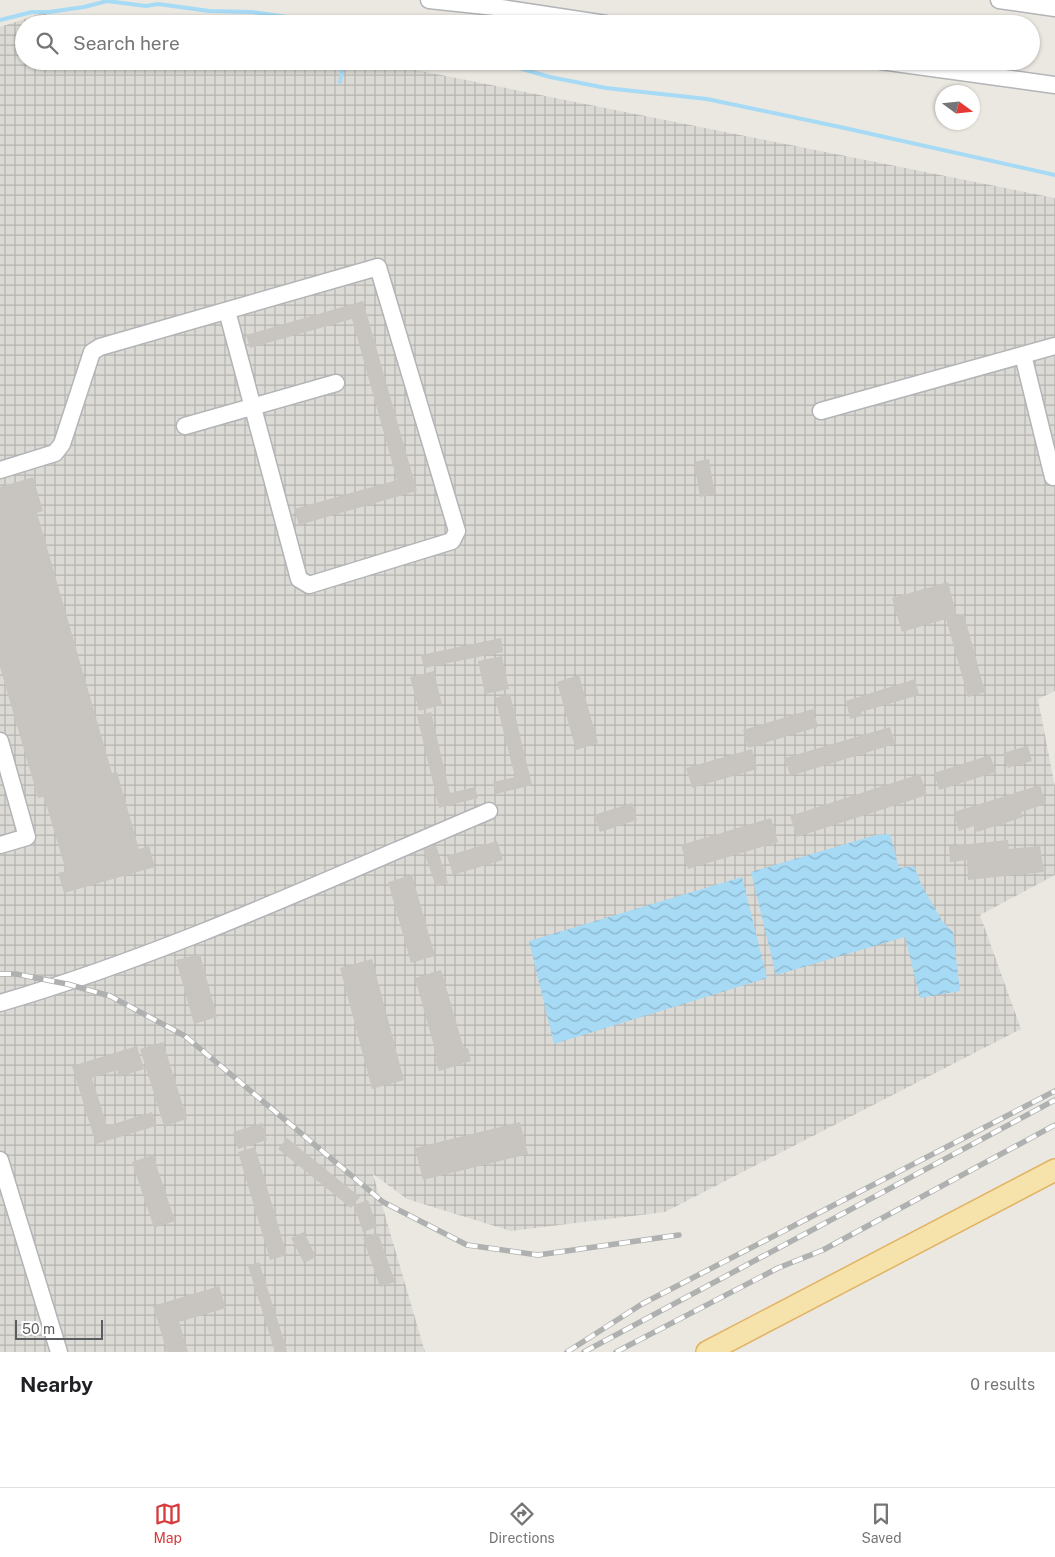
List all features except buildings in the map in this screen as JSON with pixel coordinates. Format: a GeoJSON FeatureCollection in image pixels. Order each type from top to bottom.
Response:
{"type":"FeatureCollection","features":[{"type":"Feature","properties":{"kind":"main road"},"geometry":{"type":"LineString","coordinates":[[707,1352],[1055,1170]]}},
{"type":"Feature","properties":{"kind":"street"},"geometry":{"type":"LineString","coordinates":[[429,0],[547,15]]}},
{"type":"Feature","properties":{"kind":"street"},"geometry":{"type":"LineString","coordinates":[[999,0],[1055,8]]}},
{"type":"Feature","properties":{"kind":"street"},"geometry":{"type":"LineString","coordinates":[[946,70],[1055,85]]}},
{"type":"Feature","properties":{"kind":"street"},"geometry":{"type":"LineString","coordinates":[[0,470],[56,453],[62,444],[92,352],[100,347],[227,310],[378,267],[457,532],[452,541],[309,585],[299,579],[227,310]]}},
{"type":"Feature","properties":{"kind":"street"},"geometry":{"type":"LineString","coordinates":[[820,411],[1055,346]]}},
{"type":"Feature","properties":{"kind":"street"},"geometry":{"type":"LineString","coordinates":[[1023,355],[1053,477]]}},
{"type":"Feature","properties":{"kind":"street"},"geometry":{"type":"LineString","coordinates":[[185,426],[336,383]]}},
{"type":"Feature","properties":{"kind":"street"},"geometry":{"type":"LineString","coordinates":[[0,741],[27,837],[0,845]]}},
{"type":"Feature","properties":{"kind":"street"},"geometry":{"type":"LineString","coordinates":[[0,1003],[67,984],[174,945],[489,811]]}},
{"type":"Feature","properties":{"kind":"street"},"geometry":{"type":"LineString","coordinates":[[0,1160],[59,1352]]}},
{"type":"Feature","properties":{"kind":"shaded area"},"geometry":{"type":"Polygon","coordinates":[[[15,22],[15,70],[416,70],[1055,198],[1055,691],[1038,699],[1055,787],[1055,875],[980,915],[1021,1029],[665,1212],[511,1231],[407,1199],[373,1174],[425,1352],[0,1352],[0,27],[15,22]]]}},
{"type":"Feature","properties":{"kind":"water"},"geometry":{"type":"Polygon","coordinates":[[[890,834],[899,868],[914,866],[923,888],[943,922],[953,932],[960,991],[920,998],[905,937],[776,975],[751,872],[876,835],[890,834]]]}},
{"type":"Feature","properties":{"kind":"water"},"geometry":{"type":"Polygon","coordinates":[[[742,877],[767,978],[554,1044],[529,941],[742,877]]]}},
{"type":"Feature","properties":{"kind":"waterway"},"geometry":{"type":"LineString","coordinates":[[20,15],[84,7],[107,1],[146,6],[158,4],[209,11],[252,12],[273,15]]}},
{"type":"Feature","properties":{"kind":"waterway"},"geometry":{"type":"LineString","coordinates":[[0,20],[15,16]]}},
{"type":"Feature","properties":{"kind":"waterway"},"geometry":{"type":"LineString","coordinates":[[340,82],[342,70]]}},
{"type":"Feature","properties":{"kind":"waterway"},"geometry":{"type":"LineString","coordinates":[[526,70],[606,88],[707,99],[1055,175]]}},
{"type":"Feature","properties":{"kind":"railway"},"geometry":{"type":"LineString","coordinates":[[0,974],[16,974],[67,984],[110,996],[185,1036],[383,1202],[467,1245],[538,1255],[679,1235]]}},
{"type":"Feature","properties":{"kind":"railway"},"geometry":{"type":"LineString","coordinates":[[567,1352],[642,1304],[1055,1091]]}},
{"type":"Feature","properties":{"kind":"railway"},"geometry":{"type":"LineString","coordinates":[[584,1352],[1055,1100]]}},
{"type":"Feature","properties":{"kind":"railway"},"geometry":{"type":"LineString","coordinates":[[616,1352],[778,1268],[823,1250],[1055,1125]]}}]}
